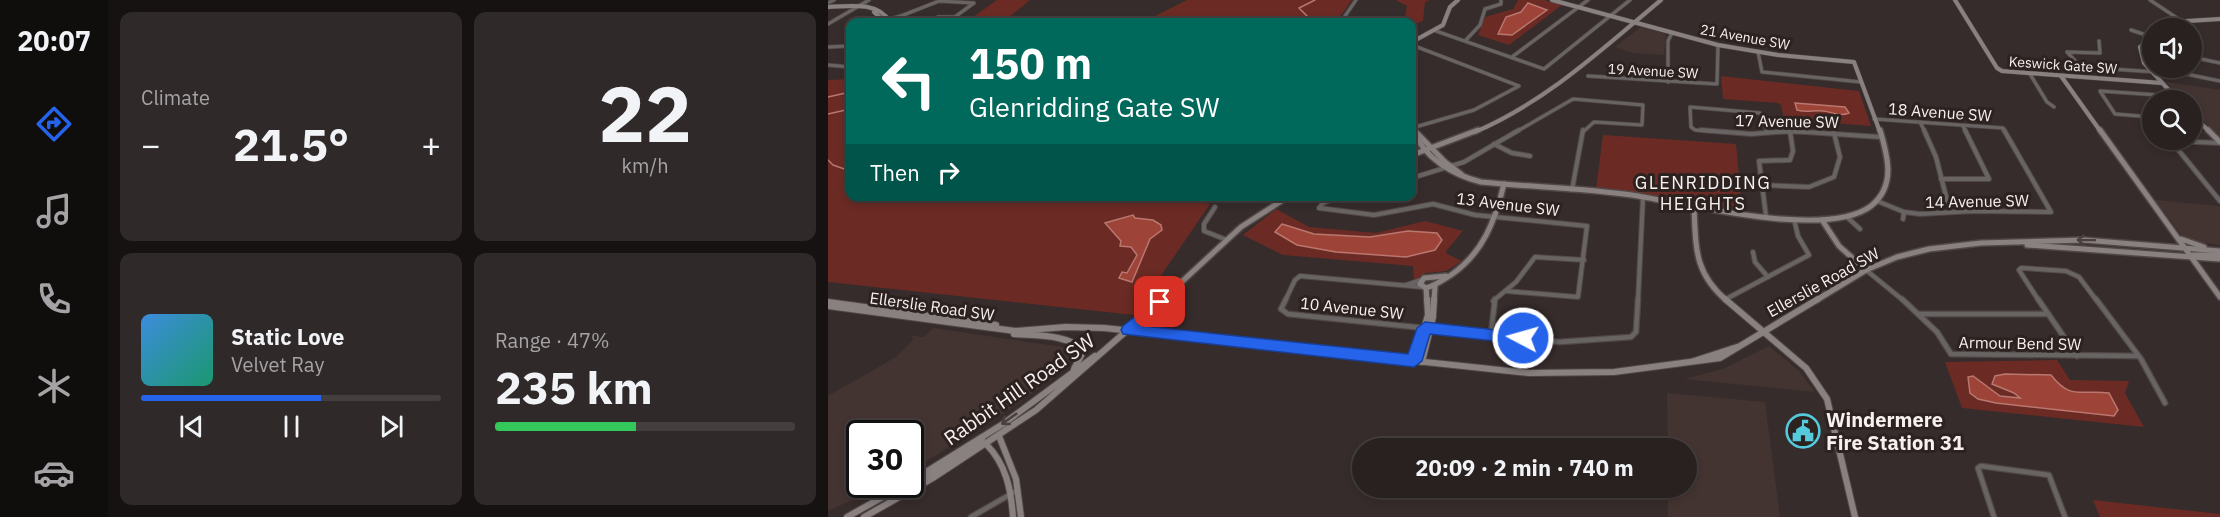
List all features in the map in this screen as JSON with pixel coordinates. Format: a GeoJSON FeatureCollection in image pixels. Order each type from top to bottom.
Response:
{"type":"FeatureCollection","features":[{"type":"Feature","properties":{"kind":"main road"},"geometry":{"type":"LineString","coordinates":[[1416,42],[1436,31],[1444,23],[1450,7],[1458,0]]}},
{"type":"Feature","properties":{"kind":"main road","name":"21 Avenue SW"},"geometry":{"type":"LineString","coordinates":[[1552,0],[1672,33]]}},
{"type":"Feature","properties":{"kind":"main road"},"geometry":{"type":"LineString","coordinates":[[1416,154],[1495,124],[1536,101],[1561,84],[1661,0]]}},
{"type":"Feature","properties":{"kind":"main road"},"geometry":{"type":"LineString","coordinates":[[828,7],[856,8],[871,11],[883,18]]}},
{"type":"Feature","properties":{"kind":"main road"},"geometry":{"type":"LineString","coordinates":[[2202,20],[2220,19]]}},
{"type":"Feature","properties":{"kind":"main road"},"geometry":{"type":"LineString","coordinates":[[2142,44],[2139,52],[2142,59]]}},
{"type":"Feature","properties":{"kind":"main road","name":"Keswick Gate SW"},"geometry":{"type":"LineString","coordinates":[[1999,70],[2162,83]]}},
{"type":"Feature","properties":{"kind":"main road"},"geometry":{"type":"LineString","coordinates":[[2061,76],[2220,297]]}},
{"type":"Feature","properties":{"kind":"main road"},"geometry":{"type":"LineString","coordinates":[[2157,78],[2168,90]]}},
{"type":"Feature","properties":{"kind":"main road"},"geometry":{"type":"LineString","coordinates":[[2202,127],[2220,142]]}},
{"type":"Feature","properties":{"kind":"main road"},"geometry":{"type":"LineString","coordinates":[[1416,133],[1449,168],[1461,177],[1482,182],[1642,197],[1694,208],[1822,220],[1839,246],[1866,270]]}},
{"type":"Feature","properties":{"kind":"main road"},"geometry":{"type":"LineString","coordinates":[[1423,285],[1436,284],[1449,276],[1469,261],[1484,245],[1496,217],[1504,184]]}},
{"type":"Feature","properties":{"kind":"main road","name":"Rabbit Hill Road SW"},"geometry":{"type":"LineString","coordinates":[[924,474],[985,441],[999,436],[1048,400],[1116,342],[1227,240],[1253,218],[1281,201]]}},
{"type":"Feature","properties":{"kind":"main road"},"geometry":{"type":"LineString","coordinates":[[1694,208],[1697,264],[1707,281],[1764,331]]}},
{"type":"Feature","properties":{"kind":"main road"},"geometry":{"type":"LineString","coordinates":[[2176,234],[2189,242],[2220,254]]}},
{"type":"Feature","properties":{"kind":"main road","name":"Ellerslie Road SW"},"geometry":{"type":"LineString","coordinates":[[1422,362],[1565,375],[1684,364],[1720,358],[1866,270],[1897,257],[1929,249],[1998,243],[2084,240],[2186,248]]}},
{"type":"Feature","properties":{"kind":"main road","name":"Ellerslie Road SW"},"geometry":{"type":"LineString","coordinates":[[1998,243],[2193,257],[2220,254]]}},
{"type":"Feature","properties":{"kind":"main road"},"geometry":{"type":"LineString","coordinates":[[2098,249],[2181,254],[2186,248]]}},
{"type":"Feature","properties":{"kind":"main road"},"geometry":{"type":"LineString","coordinates":[[2186,248],[2220,254]]}},
{"type":"Feature","properties":{"kind":"main road"},"geometry":{"type":"LineString","coordinates":[[1423,285],[1432,277],[1449,276]]}},
{"type":"Feature","properties":{"kind":"main road"},"geometry":{"type":"LineString","coordinates":[[1422,362],[1436,284],[1432,277]]}},
{"type":"Feature","properties":{"kind":"main road"},"geometry":{"type":"LineString","coordinates":[[1414,361],[1428,328],[1428,307],[1423,285]]}},
{"type":"Feature","properties":{"kind":"main road","name":"Ellerslie Road SW"},"geometry":{"type":"LineString","coordinates":[[828,304],[1031,330]]}},
{"type":"Feature","properties":{"kind":"main road","name":"Ellerslie Road SW"},"geometry":{"type":"LineString","coordinates":[[828,304],[1015,331],[1086,327],[1128,330],[1414,361]]}},
{"type":"Feature","properties":{"kind":"main road"},"geometry":{"type":"LineString","coordinates":[[977,326],[998,332],[1075,342],[1083,348],[1083,356],[1068,377]]}},
{"type":"Feature","properties":{"kind":"main road","name":"Rabbit Hill Road SW"},"geometry":{"type":"LineString","coordinates":[[924,478],[985,441],[1116,342]]}},
{"type":"Feature","properties":{"kind":"main road","name":"Rabbit Hill Road SW"},"geometry":{"type":"LineString","coordinates":[[848,517],[887,498]]}},
{"type":"Feature","properties":{"kind":"main road","name":"Rabbit Hill Road SW"},"geometry":{"type":"LineString","coordinates":[[864,517],[892,498]]}},
{"type":"Feature","properties":{"kind":"street"},"geometry":{"type":"LineString","coordinates":[[828,7],[834,0]]}},
{"type":"Feature","properties":{"kind":"street"},"geometry":{"type":"LineString","coordinates":[[828,24],[869,0]]}},
{"type":"Feature","properties":{"kind":"street"},"geometry":{"type":"LineString","coordinates":[[1344,18],[1356,0]]}},
{"type":"Feature","properties":{"kind":"street"},"geometry":{"type":"LineString","coordinates":[[1465,41],[1478,30],[1485,9],[1501,4],[1502,0]]}},
{"type":"Feature","properties":{"kind":"street"},"geometry":{"type":"LineString","coordinates":[[1512,57],[1588,0]]}},
{"type":"Feature","properties":{"kind":"street"},"geometry":{"type":"LineString","coordinates":[[1436,31],[1542,69],[1630,0]]}},
{"type":"Feature","properties":{"kind":"street"},"geometry":{"type":"LineString","coordinates":[[1955,0],[1999,70]]}},
{"type":"Feature","properties":{"kind":"street"},"geometry":{"type":"LineString","coordinates":[[2150,0],[2177,18]]}},
{"type":"Feature","properties":{"kind":"street"},"geometry":{"type":"LineString","coordinates":[[894,18],[939,1],[974,3],[955,17],[937,18]]}},
{"type":"Feature","properties":{"kind":"street"},"geometry":{"type":"LineString","coordinates":[[2131,30],[2142,33]]}},
{"type":"Feature","properties":{"kind":"street"},"geometry":{"type":"LineString","coordinates":[[1668,81],[1668,41],[1672,33]]}},
{"type":"Feature","properties":{"kind":"street","name":"21 Avenue SW"},"geometry":{"type":"LineString","coordinates":[[1672,33],[1758,52],[1854,62],[1861,82]]}},
{"type":"Feature","properties":{"kind":"street"},"geometry":{"type":"LineString","coordinates":[[2099,41],[2100,53],[2067,52],[2080,66],[2142,71]]}},
{"type":"Feature","properties":{"kind":"street","name":"19 Avenue SW"},"geometry":{"type":"LineString","coordinates":[[1587,76],[1717,84],[1718,45]]}},
{"type":"Feature","properties":{"kind":"street"},"geometry":{"type":"LineString","coordinates":[[828,48],[846,46]]}},
{"type":"Feature","properties":{"kind":"street"},"geometry":{"type":"LineString","coordinates":[[1416,46],[1519,86],[1474,110],[1416,127]]}},
{"type":"Feature","properties":{"kind":"street"},"geometry":{"type":"LineString","coordinates":[[1758,52],[1762,72],[1861,82],[1888,159],[1889,177],[1886,190],[1877,201],[1846,216],[1822,220]]}},
{"type":"Feature","properties":{"kind":"street"},"geometry":{"type":"LineString","coordinates":[[2202,59],[2220,63]]}},
{"type":"Feature","properties":{"kind":"street"},"geometry":{"type":"LineString","coordinates":[[828,65],[846,67]]}},
{"type":"Feature","properties":{"kind":"street"},"geometry":{"type":"LineString","coordinates":[[2030,74],[2047,102],[2054,107]]}},
{"type":"Feature","properties":{"kind":"street"},"geometry":{"type":"LineString","coordinates":[[2202,77],[2220,81]]}},
{"type":"Feature","properties":{"kind":"street"},"geometry":{"type":"LineString","coordinates":[[2142,94],[2100,92],[2115,114],[2142,116]]}},
{"type":"Feature","properties":{"kind":"street"},"geometry":{"type":"LineString","coordinates":[[1416,177],[1449,168],[1531,126],[1573,99],[1642,104],[1643,123],[1641,125],[1592,123],[1581,133],[1572,190]]}},
{"type":"Feature","properties":{"kind":"street","name":"17 Avenue SW"},"geometry":{"type":"LineString","coordinates":[[1767,132],[1760,113],[1692,107],[1692,129],[1750,134],[1790,131],[1880,137]]}},
{"type":"Feature","properties":{"kind":"street","name":"18 Avenue SW"},"geometry":{"type":"LineString","coordinates":[[1874,119],[2005,129],[2050,213]]}},
{"type":"Feature","properties":{"kind":"street"},"geometry":{"type":"LineString","coordinates":[[1920,122],[1936,157],[1950,212]]}},
{"type":"Feature","properties":{"kind":"street"},"geometry":{"type":"LineString","coordinates":[[1941,180],[1989,179],[1962,125]]}},
{"type":"Feature","properties":{"kind":"street"},"geometry":{"type":"LineString","coordinates":[[1531,126],[1538,129]]}},
{"type":"Feature","properties":{"kind":"street"},"geometry":{"type":"LineString","coordinates":[[1766,216],[1760,159],[1787,160],[1791,158],[1790,131]]}},
{"type":"Feature","properties":{"kind":"street"},"geometry":{"type":"LineString","coordinates":[[1762,184],[1809,187],[1832,179],[1838,171],[1840,157],[1834,133]]}},
{"type":"Feature","properties":{"kind":"street"},"geometry":{"type":"LineString","coordinates":[[2220,142],[2171,141],[2220,201]]}},
{"type":"Feature","properties":{"kind":"street"},"geometry":{"type":"LineString","coordinates":[[1494,144],[1512,153],[1530,156]]}},
{"type":"Feature","properties":{"kind":"street"},"geometry":{"type":"LineString","coordinates":[[2214,193],[2220,194]]}},
{"type":"Feature","properties":{"kind":"street","name":"10 Avenue SW"},"geometry":{"type":"LineString","coordinates":[[1423,285],[1298,276],[1281,311],[1559,342],[1608,340],[1635,336],[1642,197]]}},
{"type":"Feature","properties":{"kind":"street","name":"13 Avenue SW"},"geometry":{"type":"LineString","coordinates":[[1330,201],[1320,206],[1325,210],[1374,215],[1433,204],[1462,213],[1581,224],[1588,228],[1584,260]]}},
{"type":"Feature","properties":{"kind":"street","name":"14 Avenue SW"},"geometry":{"type":"LineString","coordinates":[[1877,201],[1904,212],[1920,214],[2050,213]]}},
{"type":"Feature","properties":{"kind":"street"},"geometry":{"type":"LineString","coordinates":[[1215,207],[1203,228],[1208,234],[1227,240]]}},
{"type":"Feature","properties":{"kind":"street","name":"14 Avenue SW"},"geometry":{"type":"LineString","coordinates":[[1903,219],[1904,212]]}},
{"type":"Feature","properties":{"kind":"street"},"geometry":{"type":"LineString","coordinates":[[1846,216],[1860,229]]}},
{"type":"Feature","properties":{"kind":"street"},"geometry":{"type":"LineString","coordinates":[[1726,300],[1810,254],[1798,236],[1794,219]]}},
{"type":"Feature","properties":{"kind":"street"},"geometry":{"type":"LineString","coordinates":[[1753,252],[1755,262],[1768,277]]}},
{"type":"Feature","properties":{"kind":"street"},"geometry":{"type":"LineString","coordinates":[[1491,335],[1493,302],[1537,256],[1584,260],[1578,297],[1506,291]]}},
{"type":"Feature","properties":{"kind":"street"},"geometry":{"type":"LineString","coordinates":[[2077,356],[2020,272],[2021,268],[2075,274],[2138,356],[2160,389],[2165,403]]}},
{"type":"Feature","properties":{"kind":"street","name":"Armour Bend SW"},"geometry":{"type":"LineString","coordinates":[[1866,270],[1896,291],[1936,332],[1951,354],[2138,356]]}},
{"type":"Feature","properties":{"kind":"street"},"geometry":{"type":"LineString","coordinates":[[1919,314],[2049,314]]}},
{"type":"Feature","properties":{"kind":"street"},"geometry":{"type":"LineString","coordinates":[[1764,331],[1806,368],[1827,399],[1855,517]]}},
{"type":"Feature","properties":{"kind":"street","name":"Ellerslie Road SW"},"geometry":{"type":"LineString","coordinates":[[1414,361],[1422,362]]}},
{"type":"Feature","properties":{"kind":"street"},"geometry":{"type":"LineString","coordinates":[[999,436],[1018,489],[1020,517]]}},
{"type":"Feature","properties":{"kind":"street"},"geometry":{"type":"LineString","coordinates":[[985,441],[999,458],[1011,494],[1013,517]]}},
{"type":"Feature","properties":{"kind":"street"},"geometry":{"type":"LineString","coordinates":[[1994,517],[1979,466],[2049,475],[2065,517]]}},
{"type":"Feature","properties":{"kind":"street"},"geometry":{"type":"LineString","coordinates":[[971,517],[1018,489]]}},
{"type":"Feature","properties":{"kind":"shaded area"},"geometry":{"type":"Polygon","coordinates":[[[997,0],[1030,0],[1008,18],[972,18],[997,0]]]}},
{"type":"Feature","properties":{"kind":"shaded area"},"geometry":{"type":"Polygon","coordinates":[[[1187,0],[1352,0],[1339,18],[1153,17],[1187,0]]]}},
{"type":"Feature","properties":{"kind":"shaded area"},"geometry":{"type":"Polygon","coordinates":[[[1396,0],[1430,0],[1425,2],[1423,21],[1416,24],[1416,18],[1405,18],[1407,6],[1396,0]]]}},
{"type":"Feature","properties":{"kind":"shaded area"},"geometry":{"type":"Polygon","coordinates":[[[1518,0],[1544,0],[1562,5],[1509,45],[1478,35],[1485,17],[1513,9],[1518,0]]]}},
{"type":"Feature","properties":{"kind":"shaded area"},"geometry":{"type":"Polygon","coordinates":[[[1528,3],[1547,10],[1512,35],[1498,34],[1506,17],[1521,12],[1528,3]]]}},
{"type":"Feature","properties":{"kind":"shaded area"},"geometry":{"type":"Polygon","coordinates":[[[1641,27],[1666,34],[1664,55],[1633,53],[1615,47],[1641,27]]]}},
{"type":"Feature","properties":{"kind":"shaded area"},"geometry":{"type":"Polygon","coordinates":[[[1721,76],[1859,91],[1871,126],[1784,119],[1781,105],[1778,103],[1723,99],[1721,76]]]}},
{"type":"Feature","properties":{"kind":"shaded area"},"geometry":{"type":"Polygon","coordinates":[[[846,79],[846,201],[1189,201],[1210,204],[1134,315],[828,282],[828,80],[846,79]]]}},
{"type":"Feature","properties":{"kind":"shaded area"},"geometry":{"type":"Polygon","coordinates":[[[2166,82],[2220,90],[2220,139],[2202,120],[2202,90],[2174,90],[2166,82]]]}},
{"type":"Feature","properties":{"kind":"shaded area"},"geometry":{"type":"Polygon","coordinates":[[[1795,103],[1845,107],[1849,113],[1801,111],[1797,110],[1795,103]]]}},
{"type":"Feature","properties":{"kind":"shaded area"},"geometry":{"type":"Polygon","coordinates":[[[1603,135],[1736,144],[1742,210],[1596,189],[1603,135]]]}},
{"type":"Feature","properties":{"kind":"shaded area"},"geometry":{"type":"Polygon","coordinates":[[[2155,200],[2220,206],[2220,245],[2194,241],[2182,235],[2155,200]]]}},
{"type":"Feature","properties":{"kind":"shaded area"},"geometry":{"type":"Polygon","coordinates":[[[1276,209],[1309,227],[1376,233],[1425,221],[1463,231],[1446,251],[1447,254],[1462,261],[1446,271],[1425,273],[1414,281],[1413,266],[1283,255],[1243,235],[1276,209]]]}},
{"type":"Feature","properties":{"kind":"shaded area"},"geometry":{"type":"Polygon","coordinates":[[[1133,215],[1135,218],[1153,220],[1161,225],[1162,230],[1150,239],[1132,282],[1119,278],[1122,272],[1127,273],[1137,255],[1131,247],[1120,246],[1121,241],[1105,223],[1133,215]]]}},
{"type":"Feature","properties":{"kind":"shaded area"},"geometry":{"type":"Polygon","coordinates":[[[1282,224],[1314,234],[1370,237],[1408,231],[1437,233],[1442,240],[1435,250],[1406,257],[1336,252],[1297,245],[1275,232],[1282,224]]]}},
{"type":"Feature","properties":{"kind":"shaded area"},"geometry":{"type":"Polygon","coordinates":[[[933,328],[1063,347],[1074,355],[1064,370],[1013,407],[924,463],[924,420],[846,420],[846,498],[857,498],[828,511],[828,396],[896,357],[913,340],[912,336],[924,337],[933,328]]]}},
{"type":"Feature","properties":{"kind":"shaded area"},"geometry":{"type":"Polygon","coordinates":[[[1769,346],[1799,371],[1815,392],[1684,379],[1723,369],[1769,346]]]}},
{"type":"Feature","properties":{"kind":"shaded area"},"geometry":{"type":"Polygon","coordinates":[[[2057,360],[2070,380],[2129,381],[2125,393],[2144,427],[1962,408],[1945,362],[2057,360]]]}},
{"type":"Feature","properties":{"kind":"shaded area"},"geometry":{"type":"Polygon","coordinates":[[[2005,374],[2051,375],[2058,383],[2071,391],[2109,393],[2118,410],[2114,416],[1996,403],[1978,399],[1970,393],[1968,377],[1973,376],[2000,396],[2020,398],[1992,384],[1995,376],[2005,374]]]}},
{"type":"Feature","properties":{"kind":"shaded area"},"geometry":{"type":"Polygon","coordinates":[[[1667,393],[1765,402],[1780,517],[1668,517],[1668,498],[1697,498],[1697,438],[1668,438],[1667,393]]]}},
{"type":"Feature","properties":{"kind":"shaded area"},"geometry":{"type":"Polygon","coordinates":[[[2093,500],[2220,514],[2220,517],[2100,517],[2093,500]]]}},
{"type":"Feature","properties":{"kind":"waterway"},"geometry":{"type":"LineString","coordinates":[[1307,18],[1299,8],[1315,0]]}},
{"type":"Feature","properties":{"kind":"waterway"},"geometry":{"type":"LineString","coordinates":[[828,97],[846,93]]}},
{"type":"Feature","properties":{"kind":"waterway"},"geometry":{"type":"LineString","coordinates":[[828,114],[846,110]]}},
{"type":"Feature","properties":{"kind":"waterway"},"geometry":{"type":"LineString","coordinates":[[828,160],[833,165],[846,170]]}},
{"type":"Feature","properties":{"kind":"place","name":"Windermere Fire Station 31"},"geometry":{"type":"Point","coordinates":[1803,431]}},
{"type":"Feature","properties":{"kind":"district","name":"GLENRIDDING HEIGHTS"},"geometry":{"type":"Point","coordinates":[1703,192]}},
{"type":"Feature","properties":{"kind":"route"},"geometry":{"type":"LineString","coordinates":[[1160,302],[1128,330],[1414,361],[1425,328],[1523,338]]}}]}
